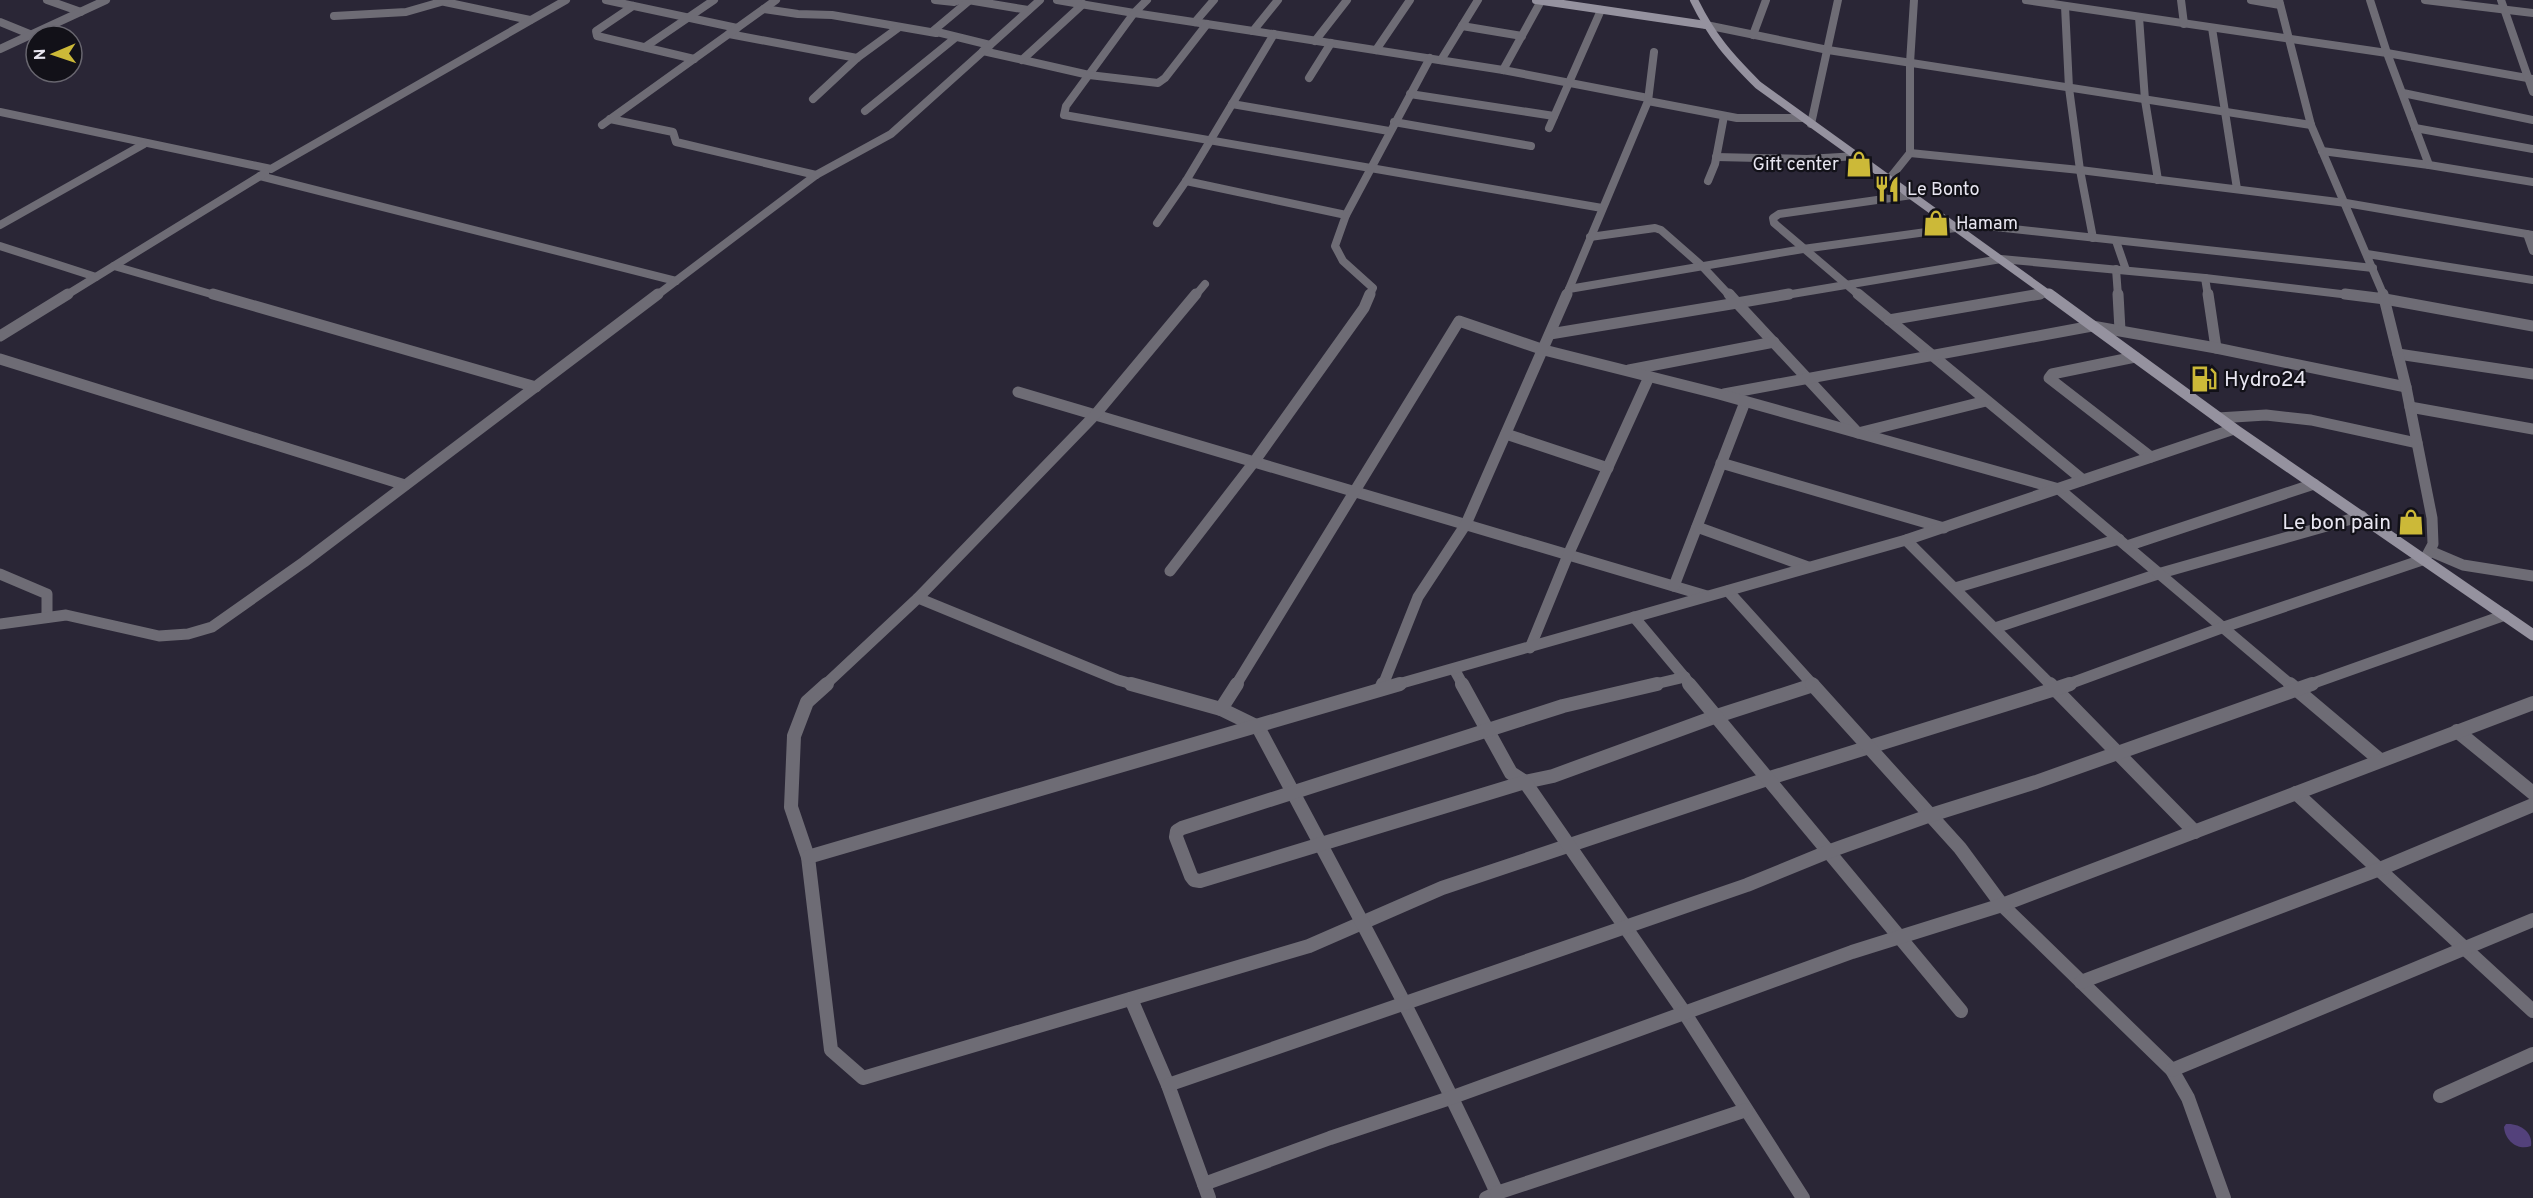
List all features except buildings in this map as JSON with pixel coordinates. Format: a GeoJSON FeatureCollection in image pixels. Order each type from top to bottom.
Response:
{"type":"FeatureCollection","features":[{"type":"Feature","properties":{"kind":"street"},"geometry":{"type":"LineString","coordinates":[[47,0],[81,12]]}},
{"type":"Feature","properties":{"kind":"street"},"geometry":{"type":"LineString","coordinates":[[55,24],[106,0]]}},
{"type":"Feature","properties":{"kind":"street"},"geometry":{"type":"LineString","coordinates":[[0,336],[271,169],[566,0]]}},
{"type":"Feature","properties":{"kind":"street"},"geometry":{"type":"LineString","coordinates":[[606,0],[737,28]]}},
{"type":"Feature","properties":{"kind":"street"},"geometry":{"type":"LineString","coordinates":[[645,47],[714,0]]}},
{"type":"Feature","properties":{"kind":"street"},"geometry":{"type":"LineString","coordinates":[[776,0],[606,122],[673,132],[676,142],[816,175]]}},
{"type":"Feature","properties":{"kind":"street"},"geometry":{"type":"LineString","coordinates":[[935,0],[954,2],[960,0]]}},
{"type":"Feature","properties":{"kind":"street"},"geometry":{"type":"LineString","coordinates":[[936,33],[934,29],[969,0],[1028,10]]}},
{"type":"Feature","properties":{"kind":"street"},"geometry":{"type":"LineString","coordinates":[[0,624],[66,615],[159,636],[188,634],[212,627],[405,486],[816,175],[891,134],[1040,0]]}},
{"type":"Feature","properties":{"kind":"street"},"geometry":{"type":"LineString","coordinates":[[1057,0],[1503,70],[1571,82],[1724,116],[1762,120],[1802,118]]}},
{"type":"Feature","properties":{"kind":"street"},"geometry":{"type":"LineString","coordinates":[[1147,0],[1134,13],[1066,106],[1064,115],[1602,208]]}},
{"type":"Feature","properties":{"kind":"street"},"geometry":{"type":"LineString","coordinates":[[1195,22],[1214,0]]}},
{"type":"Feature","properties":{"kind":"street"},"geometry":{"type":"LineString","coordinates":[[1253,31],[1278,0]]}},
{"type":"Feature","properties":{"kind":"street"},"geometry":{"type":"LineString","coordinates":[[1315,40],[1347,0]]}},
{"type":"Feature","properties":{"kind":"street"},"geometry":{"type":"LineString","coordinates":[[1376,50],[1410,0]]}},
{"type":"Feature","properties":{"kind":"street"},"geometry":{"type":"LineString","coordinates":[[1441,60],[1478,0]]}},
{"type":"Feature","properties":{"kind":"street"},"geometry":{"type":"LineString","coordinates":[[1536,0],[1706,26],[1828,50],[2311,125]]}},
{"type":"Feature","properties":{"kind":"street"},"geometry":{"type":"LineString","coordinates":[[1694,0],[1706,26],[1730,59],[1758,85],[1890,178],[2218,418],[2362,516],[2428,555],[2533,635]]}},
{"type":"Feature","properties":{"kind":"street"},"geometry":{"type":"LineString","coordinates":[[1753,35],[1766,0]]}},
{"type":"Feature","properties":{"kind":"street"},"geometry":{"type":"LineString","coordinates":[[1811,124],[1838,0]]}},
{"type":"Feature","properties":{"kind":"street"},"geometry":{"type":"LineString","coordinates":[[1890,178],[1910,153],[1910,63],[1914,0]]}},
{"type":"Feature","properties":{"kind":"street"},"geometry":{"type":"LineString","coordinates":[[2026,0],[2386,53],[2530,78]]}},
{"type":"Feature","properties":{"kind":"street"},"geometry":{"type":"LineString","coordinates":[[2106,0],[2108,12]]}},
{"type":"Feature","properties":{"kind":"street"},"geometry":{"type":"LineString","coordinates":[[2181,0],[2184,24]]}},
{"type":"Feature","properties":{"kind":"street"},"geometry":{"type":"LineString","coordinates":[[2251,0],[2279,2],[2311,125],[2385,299],[2406,387],[2432,518],[2433,544],[2428,555]]}},
{"type":"Feature","properties":{"kind":"street"},"geometry":{"type":"LineString","coordinates":[[2370,0],[2386,53],[2403,93],[2428,165]]}},
{"type":"Feature","properties":{"kind":"street"},"geometry":{"type":"LineString","coordinates":[[2425,0],[2533,14]]}},
{"type":"Feature","properties":{"kind":"street"},"geometry":{"type":"LineString","coordinates":[[2501,0],[2533,92]]}},
{"type":"Feature","properties":{"kind":"street"},"geometry":{"type":"LineString","coordinates":[[334,16],[388,14],[422,9],[446,1],[530,20]]}},
{"type":"Feature","properties":{"kind":"street"},"geometry":{"type":"LineString","coordinates":[[1503,70],[1541,1]]}},
{"type":"Feature","properties":{"kind":"street"},"geometry":{"type":"LineString","coordinates":[[1022,60],[1083,4]]}},
{"type":"Feature","properties":{"kind":"street"},"geometry":{"type":"LineString","coordinates":[[633,6],[595,34],[694,59]]}},
{"type":"Feature","properties":{"kind":"street"},"geometry":{"type":"LineString","coordinates":[[2065,6],[2069,88],[2080,170],[2093,238]]}},
{"type":"Feature","properties":{"kind":"street"},"geometry":{"type":"LineString","coordinates":[[764,9],[798,14],[832,15],[936,33],[1022,60],[1089,75],[1158,83],[1165,78],[1207,24]]}},
{"type":"Feature","properties":{"kind":"street"},"geometry":{"type":"LineString","coordinates":[[1549,128],[1601,10]]}},
{"type":"Feature","properties":{"kind":"street"},"geometry":{"type":"LineString","coordinates":[[2139,17],[2145,100],[2158,180]]}},
{"type":"Feature","properties":{"kind":"street"},"geometry":{"type":"LineString","coordinates":[[0,22],[24,32]]}},
{"type":"Feature","properties":{"kind":"street"},"geometry":{"type":"LineString","coordinates":[[1462,26],[1522,36]]}},
{"type":"Feature","properties":{"kind":"street"},"geometry":{"type":"LineString","coordinates":[[813,99],[857,58],[898,28]]}},
{"type":"Feature","properties":{"kind":"street"},"geometry":{"type":"LineString","coordinates":[[2212,28],[2223,111],[2237,189]]}},
{"type":"Feature","properties":{"kind":"street"},"geometry":{"type":"LineString","coordinates":[[729,34],[857,58]]}},
{"type":"Feature","properties":{"kind":"street"},"geometry":{"type":"LineString","coordinates":[[1157,223],[1186,182],[1274,34]]}},
{"type":"Feature","properties":{"kind":"street"},"geometry":{"type":"LineString","coordinates":[[0,49],[24,38]]}},
{"type":"Feature","properties":{"kind":"street"},"geometry":{"type":"LineString","coordinates":[[865,111],[955,38]]}},
{"type":"Feature","properties":{"kind":"street"},"geometry":{"type":"LineString","coordinates":[[1309,78],[1331,43]]}},
{"type":"Feature","properties":{"kind":"street"},"geometry":{"type":"LineString","coordinates":[[1381,689],[1418,597],[1466,524],[1544,350],[1648,100],[1654,52]]}},
{"type":"Feature","properties":{"kind":"street"},"geometry":{"type":"LineString","coordinates":[[1170,571],[1254,462],[1365,308],[1373,288],[1343,261],[1335,246],[1346,215],[1430,58]]}},
{"type":"Feature","properties":{"kind":"street"},"geometry":{"type":"LineString","coordinates":[[2403,93],[2533,120]]}},
{"type":"Feature","properties":{"kind":"street"},"geometry":{"type":"LineString","coordinates":[[1410,94],[1554,116]]}},
{"type":"Feature","properties":{"kind":"street"},"geometry":{"type":"LineString","coordinates":[[1232,104],[1389,131]]}},
{"type":"Feature","properties":{"kind":"street"},"geometry":{"type":"LineString","coordinates":[[0,112],[271,169]]}},
{"type":"Feature","properties":{"kind":"street"},"geometry":{"type":"LineString","coordinates":[[1708,181],[1716,157],[1724,116]]}},
{"type":"Feature","properties":{"kind":"street"},"geometry":{"type":"LineString","coordinates":[[1394,122],[1531,146]]}},
{"type":"Feature","properties":{"kind":"street"},"geometry":{"type":"LineString","coordinates":[[2415,128],[2533,149]]}},
{"type":"Feature","properties":{"kind":"street"},"geometry":{"type":"LineString","coordinates":[[0,225],[144,144]]}},
{"type":"Feature","properties":{"kind":"street"},"geometry":{"type":"LineString","coordinates":[[2322,151],[2533,182]]}},
{"type":"Feature","properties":{"kind":"street"},"geometry":{"type":"LineString","coordinates":[[1910,153],[2080,170],[2346,203],[2530,235],[2533,250]]}},
{"type":"Feature","properties":{"kind":"street"},"geometry":{"type":"LineString","coordinates":[[1716,157],[1807,159],[1857,156]]}},
{"type":"Feature","properties":{"kind":"street"},"geometry":{"type":"LineString","coordinates":[[260,176],[676,281]]}},
{"type":"Feature","properties":{"kind":"street"},"geometry":{"type":"LineString","coordinates":[[1186,182],[1346,215]]}},
{"type":"Feature","properties":{"kind":"street"},"geometry":{"type":"LineString","coordinates":[[1912,195],[1779,214],[1773,218],[1774,223],[1803,249],[2083,480]]}},
{"type":"Feature","properties":{"kind":"street"},"geometry":{"type":"LineString","coordinates":[[1569,290],[1803,249],[1956,227],[1991,225],[2116,241],[2373,268]]}},
{"type":"Feature","properties":{"kind":"street"},"geometry":{"type":"LineString","coordinates":[[1590,237],[1655,228],[1661,230],[1702,266],[1858,433]]}},
{"type":"Feature","properties":{"kind":"street"},"geometry":{"type":"LineString","coordinates":[[2116,241],[2121,270],[2120,330]]}},
{"type":"Feature","properties":{"kind":"street"},"geometry":{"type":"LineString","coordinates":[[0,246],[96,277]]}},
{"type":"Feature","properties":{"kind":"street"},"geometry":{"type":"LineString","coordinates":[[2367,254],[2533,280]]}},
{"type":"Feature","properties":{"kind":"street"},"geometry":{"type":"LineString","coordinates":[[1550,334],[2001,259],[2205,278],[2385,299],[2533,326]]}},
{"type":"Feature","properties":{"kind":"street"},"geometry":{"type":"LineString","coordinates":[[114,266],[536,387]]}},
{"type":"Feature","properties":{"kind":"street"},"geometry":{"type":"LineString","coordinates":[[2205,278],[2216,348]]}},
{"type":"Feature","properties":{"kind":"street"},"geometry":{"type":"LineString","coordinates":[[1205,284],[1095,415],[918,598],[807,702],[794,736],[791,807],[808,857],[831,1050],[863,1078],[1309,946],[1442,888],[1770,778],[2055,688],[2428,555],[2463,565],[2533,576]]}},
{"type":"Feature","properties":{"kind":"street"},"geometry":{"type":"LineString","coordinates":[[1888,320],[2048,293]]}},
{"type":"Feature","properties":{"kind":"street"},"geometry":{"type":"LineString","coordinates":[[1221,709],[1459,321],[1544,350],[1719,394],[2058,489],[2161,573],[2380,760]]}},
{"type":"Feature","properties":{"kind":"street"},"geometry":{"type":"LineString","coordinates":[[1719,394],[2092,326],[2216,348],[2406,387]]}},
{"type":"Feature","properties":{"kind":"street"},"geometry":{"type":"LineString","coordinates":[[1625,370],[1774,342]]}},
{"type":"Feature","properties":{"kind":"street"},"geometry":{"type":"LineString","coordinates":[[2398,354],[2533,374]]}},
{"type":"Feature","properties":{"kind":"street"},"geometry":{"type":"LineString","coordinates":[[2135,357],[2052,374],[2049,378],[2151,457]]}},
{"type":"Feature","properties":{"kind":"street"},"geometry":{"type":"LineString","coordinates":[[0,359],[405,486]]}},
{"type":"Feature","properties":{"kind":"street"},"geometry":{"type":"LineString","coordinates":[[1530,648],[1568,555],[1649,376]]}},
{"type":"Feature","properties":{"kind":"street"},"geometry":{"type":"LineString","coordinates":[[1018,392],[1708,596]]}},
{"type":"Feature","properties":{"kind":"street"},"geometry":{"type":"LineString","coordinates":[[1858,433],[1986,401]]}},
{"type":"Feature","properties":{"kind":"street"},"geometry":{"type":"LineString","coordinates":[[1674,586],[1745,402]]}},
{"type":"Feature","properties":{"kind":"street"},"geometry":{"type":"LineString","coordinates":[[2410,407],[2533,429]]}},
{"type":"Feature","properties":{"kind":"street"},"geometry":{"type":"LineString","coordinates":[[2218,418],[2266,415],[2312,420],[2417,443]]}},
{"type":"Feature","properties":{"kind":"street"},"geometry":{"type":"LineString","coordinates":[[808,857],[1381,689],[1906,540],[2234,429]]}},
{"type":"Feature","properties":{"kind":"street"},"geometry":{"type":"LineString","coordinates":[[1506,434],[1608,468]]}},
{"type":"Feature","properties":{"kind":"street"},"geometry":{"type":"LineString","coordinates":[[1721,464],[1944,528]]}},
{"type":"Feature","properties":{"kind":"street"},"geometry":{"type":"LineString","coordinates":[[1955,588],[2123,543],[2314,484]]}},
{"type":"Feature","properties":{"kind":"street"},"geometry":{"type":"LineString","coordinates":[[1995,628],[2161,573],[2362,516]]}},
{"type":"Feature","properties":{"kind":"street"},"geometry":{"type":"LineString","coordinates":[[1697,527],[1808,567]]}},
{"type":"Feature","properties":{"kind":"street"},"geometry":{"type":"LineString","coordinates":[[1906,540],[2195,832]]}},
{"type":"Feature","properties":{"kind":"street"},"geometry":{"type":"LineString","coordinates":[[0,574],[47,594],[46,617]]}},
{"type":"Feature","properties":{"kind":"street"},"geometry":{"type":"LineString","coordinates":[[1728,591],[1931,814],[1960,848],[2002,905],[2172,1070],[2188,1098],[2204,1149],[2224,1198]]}},
{"type":"Feature","properties":{"kind":"street"},"geometry":{"type":"LineString","coordinates":[[918,598],[1118,680],[1221,709],[1258,726],[1291,792],[1322,843],[1364,922],[1453,1097],[1491,1195],[1746,1110]]}},
{"type":"Feature","properties":{"kind":"street"},"geometry":{"type":"LineString","coordinates":[[1168,1085],[1747,885],[1830,851],[1931,814],[2036,782],[2505,615]]}},
{"type":"Feature","properties":{"kind":"street"},"geometry":{"type":"LineString","coordinates":[[1634,617],[1770,778],[1961,1011]]}},
{"type":"Feature","properties":{"kind":"street"},"geometry":{"type":"LineString","coordinates":[[1454,669],[1511,773],[1525,782],[1625,926],[1684,1012],[1803,1198]]}},
{"type":"Feature","properties":{"kind":"street"},"geometry":{"type":"LineString","coordinates":[[1685,677],[1563,706],[1182,828],[1177,831],[1176,837],[1194,880],[1200,881],[1525,782],[1553,776],[1717,716],[1813,685]]}},
{"type":"Feature","properties":{"kind":"street"},"geometry":{"type":"LineString","coordinates":[[1131,999],[1168,1085],[1206,1191],[1330,1138],[1453,1097],[1852,952],[2002,905],[2533,702]]}},
{"type":"Feature","properties":{"kind":"street"},"geometry":{"type":"LineString","coordinates":[[2457,731],[2533,793]]}},
{"type":"Feature","properties":{"kind":"street"},"geometry":{"type":"LineString","coordinates":[[2296,793],[2533,1011]]}},
{"type":"Feature","properties":{"kind":"street"},"geometry":{"type":"LineString","coordinates":[[2081,982],[2380,869],[2533,805]]}},
{"type":"Feature","properties":{"kind":"street"},"geometry":{"type":"LineString","coordinates":[[2172,1070],[2533,920]]}},
{"type":"Feature","properties":{"kind":"street"},"geometry":{"type":"LineString","coordinates":[[2440,1096],[2533,1054]]}},
{"type":"Feature","properties":{"kind":"shaded area"},"geometry":{"type":"Polygon","coordinates":[[[2506,1124],[2525,1129],[2530,1137],[2531,1146],[2521,1147],[2513,1144],[2505,1132],[2506,1124]]]}},
{"type":"Feature","properties":{"kind":"place","name":"Gift center"},"geometry":{"type":"Point","coordinates":[1859,164]}},
{"type":"Feature","properties":{"kind":"place","name":"Le Bonto"},"geometry":{"type":"Point","coordinates":[1887,189]}},
{"type":"Feature","properties":{"kind":"place","name":"Hamam"},"geometry":{"type":"Point","coordinates":[1936,223]}},
{"type":"Feature","properties":{"kind":"place","name":"Hydro24"},"geometry":{"type":"Point","coordinates":[2204,379]}},
{"type":"Feature","properties":{"kind":"place","name":"Le bon pain"},"geometry":{"type":"Point","coordinates":[2411,522]}}]}
